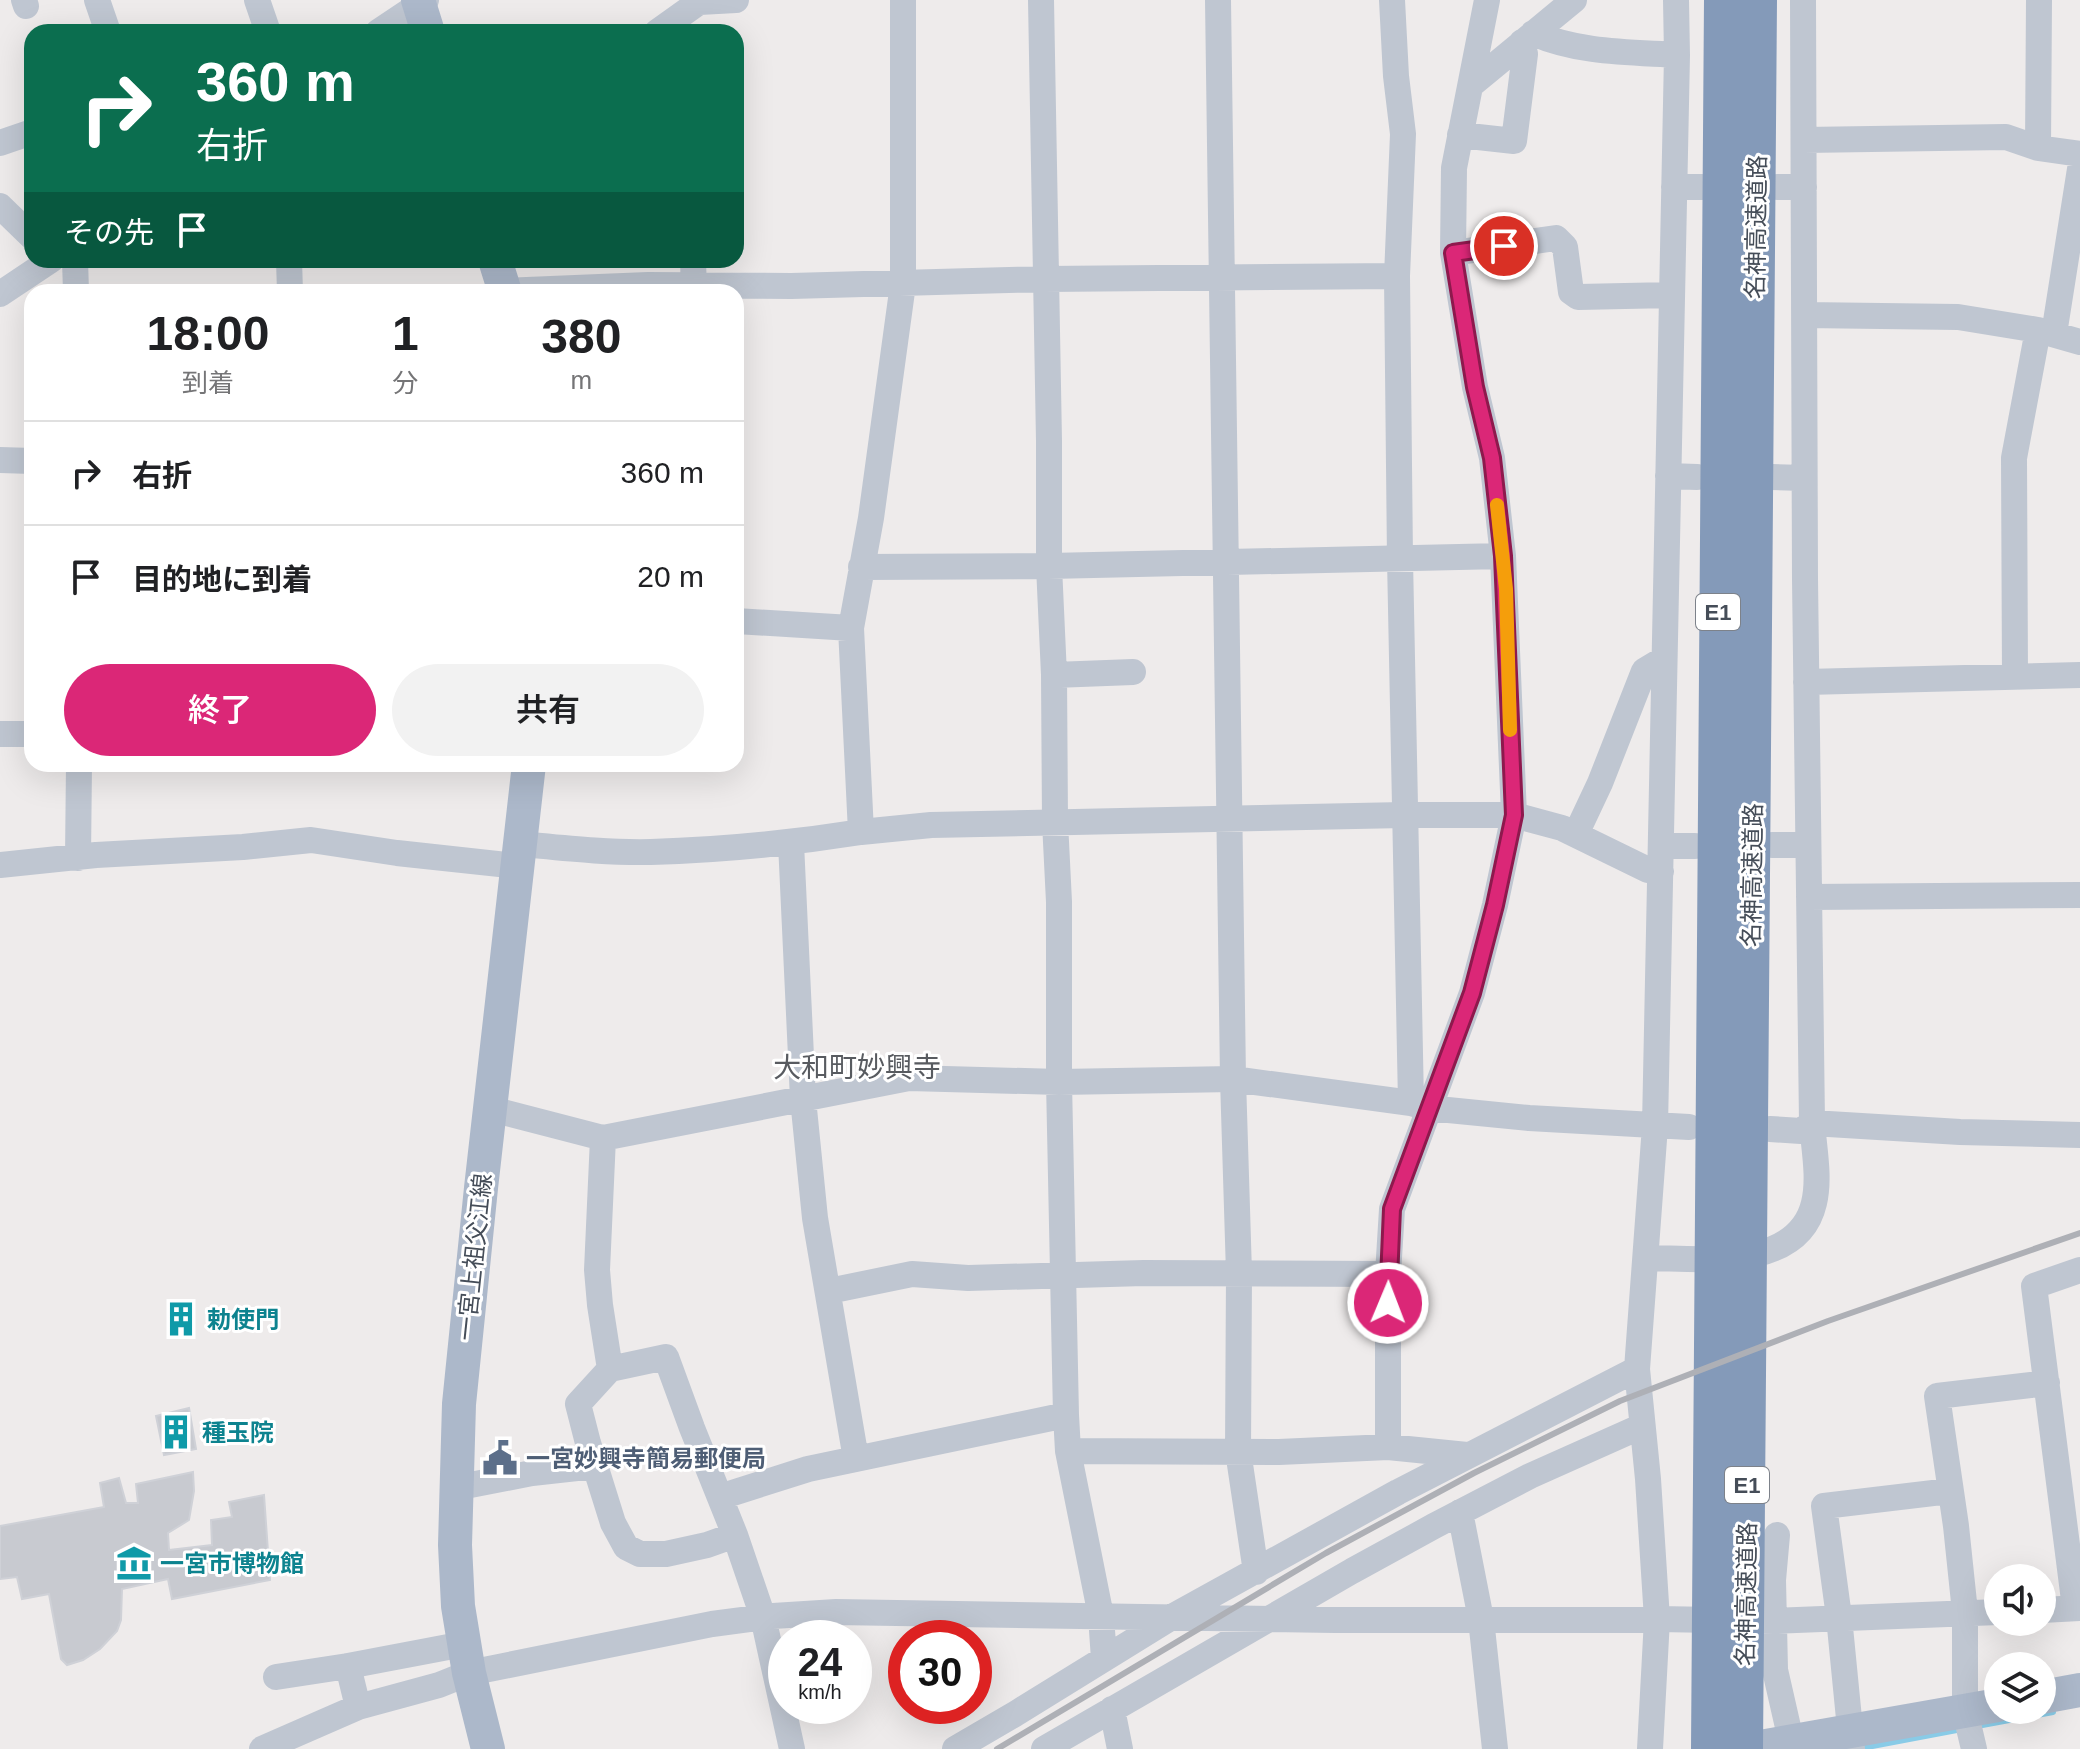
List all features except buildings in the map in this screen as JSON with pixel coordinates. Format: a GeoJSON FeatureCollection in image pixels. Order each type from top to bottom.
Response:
{"type":"FeatureCollection","features":[{"type":"Feature","properties":{"kind":"highway","name":"名神高速道路"},"geometry":{"type":"LineString","coordinates":[[1723,0],[1732,1222],[1747,1749]]}},
{"type":"Feature","properties":{"kind":"highway","name":"名神高速道路"},"geometry":{"type":"LineString","coordinates":[[1710,1749],[1732,1222],[1758,0]]}},
{"type":"Feature","properties":{"kind":"main road","name":"一宮上祖父江線"},"geometry":{"type":"LineString","coordinates":[[488,1749],[466,1659],[458,1606],[455,1488],[459,1404],[528,772]]}},
{"type":"Feature","properties":{"kind":"main road"},"geometry":{"type":"LineString","coordinates":[[2056,1694],[2080,1690]]}},
{"type":"Feature","properties":{"kind":"main road"},"geometry":{"type":"LineString","coordinates":[[1747,1749],[1969,1729]]}},
{"type":"Feature","properties":{"kind":"street"},"geometry":{"type":"LineString","coordinates":[[97,0],[105,24]]}},
{"type":"Feature","properties":{"kind":"street"},"geometry":{"type":"LineString","coordinates":[[257,0],[265,24]]}},
{"type":"Feature","properties":{"kind":"street"},"geometry":{"type":"LineString","coordinates":[[671,24],[693,12],[736,0]]}},
{"type":"Feature","properties":{"kind":"street"},"geometry":{"type":"LineString","coordinates":[[861,832],[851,628],[871,518],[903,284],[903,0]]}},
{"type":"Feature","properties":{"kind":"street"},"geometry":{"type":"LineString","coordinates":[[1041,0],[1066,1415],[1068,1451],[1101,1616],[1104,1659]]}},
{"type":"Feature","properties":{"kind":"street"},"geometry":{"type":"LineString","coordinates":[[1218,0],[1233,1079],[1239,1273],[1238,1451],[1256,1572]]}},
{"type":"Feature","properties":{"kind":"street"},"geometry":{"type":"LineString","coordinates":[[1392,0],[1403,134],[1397,276],[1404,815],[1419,1106]]}},
{"type":"Feature","properties":{"kind":"street"},"geometry":{"type":"LineString","coordinates":[[1388,1447],[1388,1274],[1392,1209],[1419,1106],[1472,993],[1514,815],[1503,556],[1492,458],[1475,387],[1453,253],[1454,168],[1487,0]]}},
{"type":"Feature","properties":{"kind":"street"},"geometry":{"type":"LineString","coordinates":[[1471,85],[1574,0]]}},
{"type":"Feature","properties":{"kind":"street"},"geometry":{"type":"LineString","coordinates":[[1650,1749],[1657,1619],[1637,1369],[1655,1126],[1676,0]]}},
{"type":"Feature","properties":{"kind":"street"},"geometry":{"type":"LineString","coordinates":[[1646,1258],[1739,1258],[1775,1249],[1794,1238],[1808,1221],[1814,1202],[1816,1163],[1812,1123],[1804,478],[1803,0]]}},
{"type":"Feature","properties":{"kind":"street"},"geometry":{"type":"LineString","coordinates":[[2038,148],[2039,0]]}},
{"type":"Feature","properties":{"kind":"street"},"geometry":{"type":"LineString","coordinates":[[394,24],[423,9]]}},
{"type":"Feature","properties":{"kind":"street"},"geometry":{"type":"LineString","coordinates":[[1527,38],[1585,49],[1677,55]]}},
{"type":"Feature","properties":{"kind":"street"},"geometry":{"type":"LineString","coordinates":[[1460,135],[1514,141],[1527,38]]}},
{"type":"Feature","properties":{"kind":"street"},"geometry":{"type":"LineString","coordinates":[[0,143],[24,135]]}},
{"type":"Feature","properties":{"kind":"street"},"geometry":{"type":"LineString","coordinates":[[1804,140],[2006,137],[2038,148],[2080,154]]}},
{"type":"Feature","properties":{"kind":"street"},"geometry":{"type":"LineString","coordinates":[[2015,676],[2014,458],[2046,332],[2080,169]]}},
{"type":"Feature","properties":{"kind":"street"},"geometry":{"type":"LineString","coordinates":[[1674,187],[1702,187]]}},
{"type":"Feature","properties":{"kind":"street"},"geometry":{"type":"LineString","coordinates":[[1777,187],[1804,187]]}},
{"type":"Feature","properties":{"kind":"street"},"geometry":{"type":"LineString","coordinates":[[0,206],[24,229]]}},
{"type":"Feature","properties":{"kind":"street"},"geometry":{"type":"LineString","coordinates":[[1453,253],[1556,238],[1565,247],[1571,292],[1578,297],[1672,295]]}},
{"type":"Feature","properties":{"kind":"street"},"geometry":{"type":"LineString","coordinates":[[0,294],[39,268]]}},
{"type":"Feature","properties":{"kind":"street"},"geometry":{"type":"LineString","coordinates":[[656,284],[693,279],[903,284],[1045,279],[1397,276]]}},
{"type":"Feature","properties":{"kind":"street"},"geometry":{"type":"LineString","coordinates":[[1805,315],[1958,317],[2046,332],[2080,342]]}},
{"type":"Feature","properties":{"kind":"street"},"geometry":{"type":"LineString","coordinates":[[0,460],[24,461]]}},
{"type":"Feature","properties":{"kind":"street"},"geometry":{"type":"LineString","coordinates":[[1668,476],[1697,477]]}},
{"type":"Feature","properties":{"kind":"street"},"geometry":{"type":"LineString","coordinates":[[1772,477],[1804,478]]}},
{"type":"Feature","properties":{"kind":"street"},"geometry":{"type":"LineString","coordinates":[[861,567],[1503,556]]}},
{"type":"Feature","properties":{"kind":"street"},"geometry":{"type":"LineString","coordinates":[[744,621],[851,628]]}},
{"type":"Feature","properties":{"kind":"street"},"geometry":{"type":"LineString","coordinates":[[1576,834],[1600,783],[1644,671],[1664,659]]}},
{"type":"Feature","properties":{"kind":"street"},"geometry":{"type":"LineString","coordinates":[[1054,675],[1133,672]]}},
{"type":"Feature","properties":{"kind":"street"},"geometry":{"type":"LineString","coordinates":[[1806,682],[2080,675]]}},
{"type":"Feature","properties":{"kind":"street"},"geometry":{"type":"LineString","coordinates":[[0,734],[24,734]]}},
{"type":"Feature","properties":{"kind":"street"},"geometry":{"type":"LineString","coordinates":[[78,858],[79,772]]}},
{"type":"Feature","properties":{"kind":"street"},"geometry":{"type":"LineString","coordinates":[[0,865],[311,840],[397,853],[519,855],[650,852],[791,843],[931,825],[1404,815],[1514,815],[1562,828],[1648,870],[1661,858],[1695,846]]}},
{"type":"Feature","properties":{"kind":"street"},"geometry":{"type":"LineString","coordinates":[[791,843],[803,1099],[815,1218],[856,1459]]}},
{"type":"Feature","properties":{"kind":"street"},"geometry":{"type":"LineString","coordinates":[[1772,845],[1808,845]]}},
{"type":"Feature","properties":{"kind":"street"},"geometry":{"type":"LineString","coordinates":[[1809,897],[2080,895]]}},
{"type":"Feature","properties":{"kind":"street"},"geometry":{"type":"LineString","coordinates":[[491,1109],[603,1138],[909,1078],[1059,1082],[1233,1079],[1419,1106],[1529,1118],[1689,1127]]}},
{"type":"Feature","properties":{"kind":"street"},"geometry":{"type":"LineString","coordinates":[[1770,1129],[1801,1131],[1812,1123],[2080,1135]]}},
{"type":"Feature","properties":{"kind":"street"},"geometry":{"type":"LineString","coordinates":[[603,1138],[597,1270],[610,1369]]}},
{"type":"Feature","properties":{"kind":"street"},"geometry":{"type":"LineString","coordinates":[[2056,1609],[2078,1608],[2034,1286],[2080,1270]]}},
{"type":"Feature","properties":{"kind":"street"},"geometry":{"type":"LineString","coordinates":[[829,1291],[912,1274],[968,1278],[1239,1273],[1388,1274]]}},
{"type":"Feature","properties":{"kind":"street"},"geometry":{"type":"LineString","coordinates":[[735,1535],[666,1554],[640,1554],[626,1547],[613,1523],[578,1404],[610,1369],[666,1357],[735,1535],[763,1617],[792,1749]]}},
{"type":"Feature","properties":{"kind":"street"},"geometry":{"type":"LineString","coordinates":[[955,1749],[1172,1617],[1467,1455],[1637,1369]]}},
{"type":"Feature","properties":{"kind":"street"},"geometry":{"type":"LineString","coordinates":[[1969,1729],[1965,1612],[1937,1396],[2047,1383]]}},
{"type":"Feature","properties":{"kind":"street"},"geometry":{"type":"LineString","coordinates":[[720,1497],[808,1469],[1066,1415]]}},
{"type":"Feature","properties":{"kind":"street"},"geometry":{"type":"LineString","coordinates":[[1044,1749],[1460,1512],[1530,1476],[1642,1426]]}},
{"type":"Feature","properties":{"kind":"street"},"geometry":{"type":"LineString","coordinates":[[1068,1451],[1388,1447],[1467,1455]]}},
{"type":"Feature","properties":{"kind":"street"},"geometry":{"type":"LineString","coordinates":[[455,1488],[532,1473],[595,1466]]}},
{"type":"Feature","properties":{"kind":"street"},"geometry":{"type":"LineString","coordinates":[[1851,1740],[1824,1506],[1950,1491]]}},
{"type":"Feature","properties":{"kind":"street"},"geometry":{"type":"LineString","coordinates":[[1460,1512],[1481,1619],[1495,1749]]}},
{"type":"Feature","properties":{"kind":"street"},"geometry":{"type":"LineString","coordinates":[[1777,1535],[1773,1580],[1775,1670],[1792,1745]]}},
{"type":"Feature","properties":{"kind":"street"},"geometry":{"type":"LineString","coordinates":[[276,1677],[348,1666],[466,1659],[763,1617],[836,1612],[1271,1619],[1774,1621],[1984,1612]]}},
{"type":"Feature","properties":{"kind":"street"},"geometry":{"type":"LineString","coordinates":[[262,1749],[358,1707],[439,1685],[466,1659]]}},
{"type":"Feature","properties":{"kind":"street"},"geometry":{"type":"LineString","coordinates":[[348,1666],[358,1707]]}},
{"type":"Feature","properties":{"kind":"street"},"geometry":{"type":"LineString","coordinates":[[1112,1709],[1120,1749]]}},
{"type":"Feature","properties":{"kind":"waterway"},"geometry":{"type":"LineString","coordinates":[[1977,1726],[1988,1724]]}},
{"type":"Feature","properties":{"kind":"waterway"},"geometry":{"type":"LineString","coordinates":[[1862,1748],[1962,1729]]}},
{"type":"Feature","properties":{"kind":"railway"},"geometry":{"type":"LineString","coordinates":[[997,1749],[1326,1553],[1474,1473],[1620,1401],[1828,1321],[2080,1233]]}},
{"type":"Feature","properties":{"kind":"slow traffic"},"geometry":{"type":"LineString","coordinates":[[1497,505],[1506,589],[1510,730]]}},
{"type":"Feature","properties":{"kind":"place","name":"勅使門"},"geometry":{"type":"Point","coordinates":[181,1319]}},
{"type":"Feature","properties":{"kind":"place","name":"種玉院"},"geometry":{"type":"Point","coordinates":[176,1432]}},
{"type":"Feature","properties":{"kind":"place","name":"一宮妙興寺簡易郵便局"},"geometry":{"type":"Point","coordinates":[500,1458]}},
{"type":"Feature","properties":{"kind":"place","name":"一宮市博物館"},"geometry":{"type":"Point","coordinates":[134,1563]}},
{"type":"Feature","properties":{"kind":"district","name":"大和町妙興寺"},"geometry":{"type":"Point","coordinates":[857,1067]}},
{"type":"Feature","properties":{"kind":"route"},"geometry":{"type":"LineString","coordinates":[[1388,1303],[1392,1209],[1472,993],[1514,815],[1503,556],[1492,458],[1475,387],[1453,253],[1504,246]]}}]}
